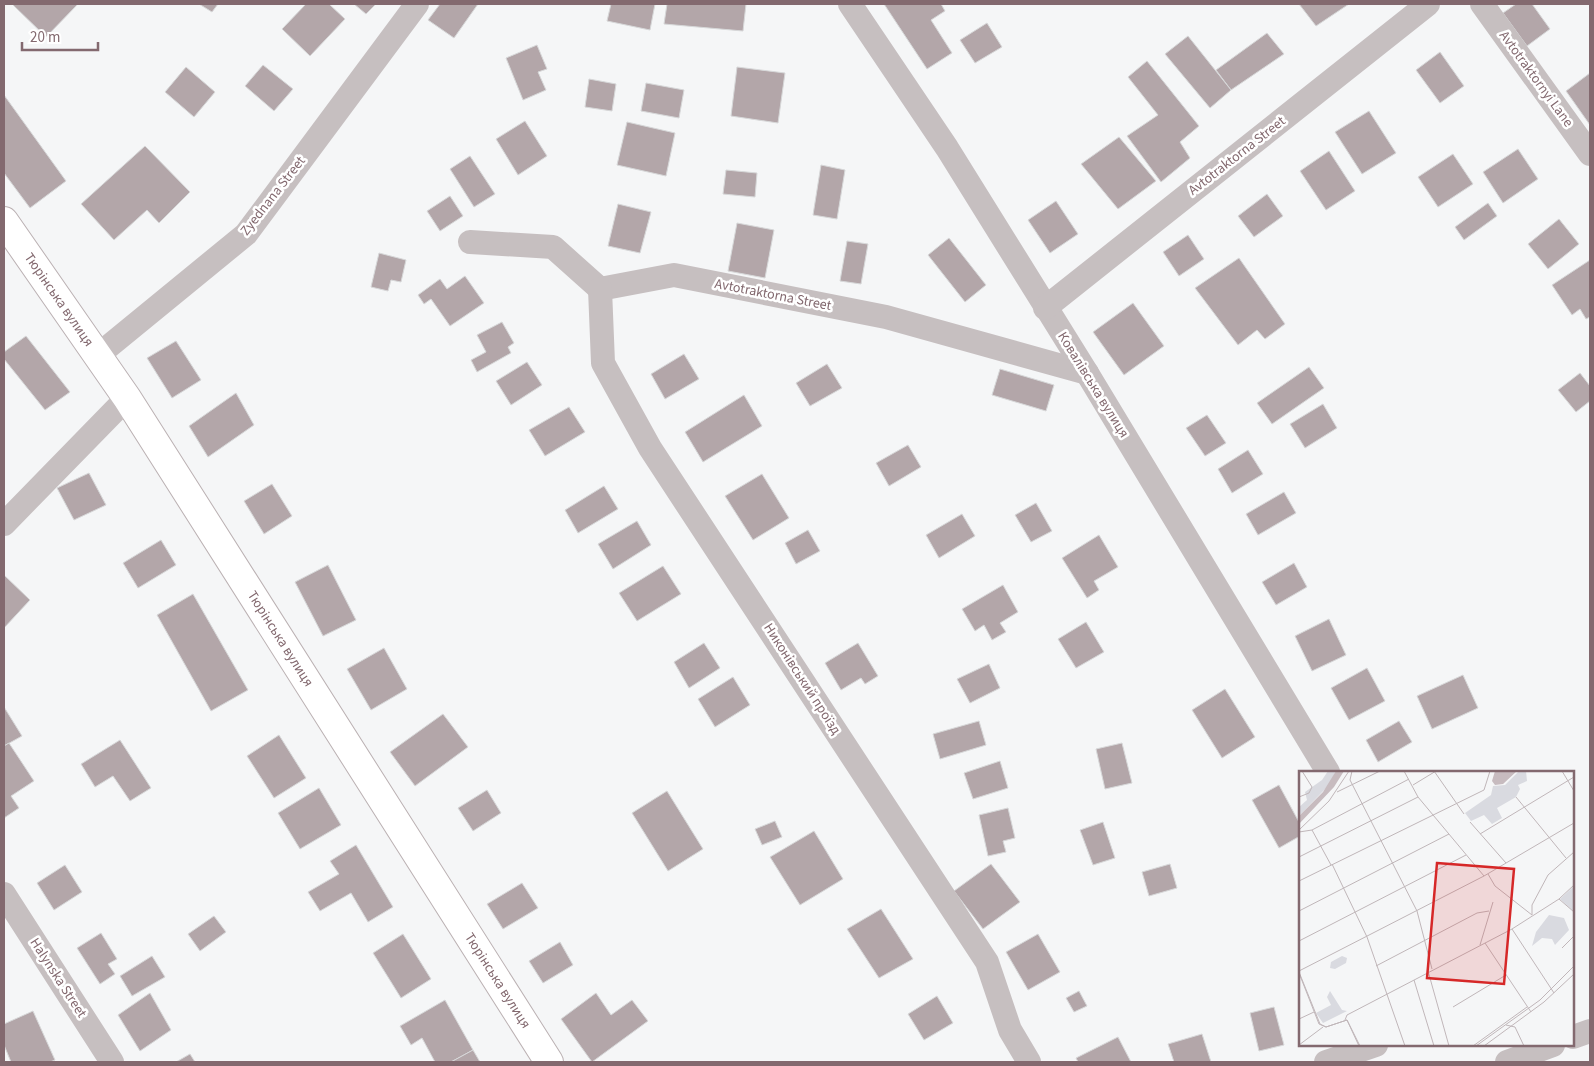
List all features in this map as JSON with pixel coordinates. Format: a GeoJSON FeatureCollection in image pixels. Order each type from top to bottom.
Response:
{"type":"FeatureCollection","features":[{"type":"Feature","properties":{"kind":"main road","name":"Тюрінська вулиця"},"geometry":{"type":"LineString","coordinates":[[4,221],[127,398],[549,1062]]}},
{"type":"Feature","properties":{"kind":"street","name":"Zyednana Street"},"geometry":{"type":"LineString","coordinates":[[97,356],[246,234],[417,4]]}},
{"type":"Feature","properties":{"kind":"street","name":"Ковалівська вулиця"},"geometry":{"type":"LineString","coordinates":[[850,4],[947,148],[1087,374],[1327,771]]}},
{"type":"Feature","properties":{"kind":"street","name":"Avtotraktorna Street"},"geometry":{"type":"LineString","coordinates":[[1045,308],[1428,4]]}},
{"type":"Feature","properties":{"kind":"street","name":"Avtotraktornyi Lane"},"geometry":{"type":"LineString","coordinates":[[1482,4],[1590,154]]}},
{"type":"Feature","properties":{"kind":"street"},"geometry":{"type":"LineString","coordinates":[[470,242],[553,247],[600,289]]}},
{"type":"Feature","properties":{"kind":"street","name":"Avtotraktorna Street"},"geometry":{"type":"LineString","coordinates":[[600,289],[674,275],[886,317],[1087,374]]}},
{"type":"Feature","properties":{"kind":"street","name":"Никонівський проїзд"},"geometry":{"type":"LineString","coordinates":[[600,289],[603,363],[645,439],[987,962],[1010,1030],[1029,1062]]}},
{"type":"Feature","properties":{"kind":"street"},"geometry":{"type":"LineString","coordinates":[[4,524],[127,398]]}},
{"type":"Feature","properties":{"kind":"street","name":"Halynska Street"},"geometry":{"type":"LineString","coordinates":[[4,894],[112,1062]]}},
{"type":"Feature","properties":{"kind":"street"},"geometry":{"type":"LineString","coordinates":[[1574,1037],[1590,1031]]}},
{"type":"Feature","properties":{"kind":"street"},"geometry":{"type":"LineString","coordinates":[[1326,1062],[1373,1046]]}},
{"type":"Feature","properties":{"kind":"street"},"geometry":{"type":"LineString","coordinates":[[1496,1046],[1507,1062],[1550,1046]]}},
{"type":"Feature","properties":{"kind":"building"},"geometry":{"type":"Polygon","coordinates":[[[12,4],[78,4],[46,37],[12,4]]]}},
{"type":"Feature","properties":{"kind":"building"},"geometry":{"type":"Polygon","coordinates":[[[199,4],[218,4],[212,12],[199,4]]]}},
{"type":"Feature","properties":{"kind":"building"},"geometry":{"type":"Polygon","coordinates":[[[306,4],[329,4],[345,19],[310,56],[282,29],[306,4]]]}},
{"type":"Feature","properties":{"kind":"building"},"geometry":{"type":"Polygon","coordinates":[[[354,4],[376,4],[366,14],[354,4]]]}},
{"type":"Feature","properties":{"kind":"building"},"geometry":{"type":"Polygon","coordinates":[[[440,4],[478,4],[454,38],[428,20],[440,4]]]}},
{"type":"Feature","properties":{"kind":"building"},"geometry":{"type":"Polygon","coordinates":[[[611,4],[655,4],[650,30],[607,21],[611,4]]]}},
{"type":"Feature","properties":{"kind":"building"},"geometry":{"type":"Polygon","coordinates":[[[667,4],[746,4],[743,31],[664,24],[667,4]]]}},
{"type":"Feature","properties":{"kind":"building"},"geometry":{"type":"Polygon","coordinates":[[[884,4],[941,4],[945,11],[931,20],[952,53],[927,69],[884,4]]]}},
{"type":"Feature","properties":{"kind":"building"},"geometry":{"type":"Polygon","coordinates":[[[1299,4],[1349,4],[1316,26],[1299,4]]]}},
{"type":"Feature","properties":{"kind":"building"},"geometry":{"type":"Polygon","coordinates":[[[1516,4],[1532,4],[1550,29],[1527,46],[1503,13],[1516,4]]]}},
{"type":"Feature","properties":{"kind":"building"},"geometry":{"type":"Polygon","coordinates":[[[987,23],[1002,47],[975,63],[960,40],[987,23]]]}},
{"type":"Feature","properties":{"kind":"building"},"geometry":{"type":"Polygon","coordinates":[[[1267,33],[1284,54],[1231,90],[1216,70],[1267,33]]]}},
{"type":"Feature","properties":{"kind":"building"},"geometry":{"type":"Polygon","coordinates":[[[1188,36],[1231,90],[1210,108],[1165,54],[1188,36]]]}},
{"type":"Feature","properties":{"kind":"building"},"geometry":{"type":"Polygon","coordinates":[[[537,45],[547,69],[538,72],[546,90],[523,100],[506,58],[537,45]]]}},
{"type":"Feature","properties":{"kind":"building"},"geometry":{"type":"Polygon","coordinates":[[[1440,52],[1464,86],[1440,103],[1416,70],[1440,52]]]}},
{"type":"Feature","properties":{"kind":"building"},"geometry":{"type":"Polygon","coordinates":[[[1147,61],[1199,126],[1180,142],[1190,158],[1161,182],[1127,136],[1158,115],[1128,77],[1147,61]]]}},
{"type":"Feature","properties":{"kind":"building"},"geometry":{"type":"Polygon","coordinates":[[[263,65],[293,89],[274,111],[245,86],[263,65]]]}},
{"type":"Feature","properties":{"kind":"building"},"geometry":{"type":"Polygon","coordinates":[[[186,67],[215,92],[194,117],[165,92],[186,67]]]}},
{"type":"Feature","properties":{"kind":"building"},"geometry":{"type":"Polygon","coordinates":[[[737,67],[785,73],[778,123],[731,116],[737,67]]]}},
{"type":"Feature","properties":{"kind":"building"},"geometry":{"type":"Polygon","coordinates":[[[1590,73],[1590,125],[1566,91],[1590,73]]]}},
{"type":"Feature","properties":{"kind":"building"},"geometry":{"type":"Polygon","coordinates":[[[589,79],[616,84],[612,111],[585,107],[589,79]]]}},
{"type":"Feature","properties":{"kind":"building"},"geometry":{"type":"Polygon","coordinates":[[[646,83],[684,90],[679,118],[641,111],[646,83]]]}},
{"type":"Feature","properties":{"kind":"building"},"geometry":{"type":"Polygon","coordinates":[[[4,95],[66,181],[30,208],[4,173],[4,95]]]}},
{"type":"Feature","properties":{"kind":"building"},"geometry":{"type":"Polygon","coordinates":[[[1369,111],[1396,153],[1362,174],[1335,132],[1369,111]]]}},
{"type":"Feature","properties":{"kind":"building"},"geometry":{"type":"Polygon","coordinates":[[[525,121],[547,156],[518,175],[496,139],[525,121]]]}},
{"type":"Feature","properties":{"kind":"building"},"geometry":{"type":"Polygon","coordinates":[[[627,122],[675,133],[666,176],[617,165],[627,122]]]}},
{"type":"Feature","properties":{"kind":"building"},"geometry":{"type":"Polygon","coordinates":[[[1119,137],[1156,181],[1118,209],[1081,164],[1119,137]]]}},
{"type":"Feature","properties":{"kind":"building"},"geometry":{"type":"Polygon","coordinates":[[[145,146],[190,192],[159,223],[147,210],[114,240],[81,204],[145,146]]]}},
{"type":"Feature","properties":{"kind":"building"},"geometry":{"type":"Polygon","coordinates":[[[1518,149],[1538,179],[1503,203],[1483,172],[1518,149]]]}},
{"type":"Feature","properties":{"kind":"building"},"geometry":{"type":"Polygon","coordinates":[[[1329,151],[1355,191],[1326,210],[1300,171],[1329,151]]]}},
{"type":"Feature","properties":{"kind":"building"},"geometry":{"type":"Polygon","coordinates":[[[1453,154],[1473,184],[1438,207],[1418,177],[1453,154]]]}},
{"type":"Feature","properties":{"kind":"building"},"geometry":{"type":"Polygon","coordinates":[[[470,156],[495,194],[474,207],[450,169],[470,156]]]}},
{"type":"Feature","properties":{"kind":"building"},"geometry":{"type":"Polygon","coordinates":[[[821,165],[845,170],[837,219],[813,215],[821,165]]]}},
{"type":"Feature","properties":{"kind":"building"},"geometry":{"type":"Polygon","coordinates":[[[726,170],[757,173],[755,197],[723,194],[726,170]]]}},
{"type":"Feature","properties":{"kind":"building"},"geometry":{"type":"Polygon","coordinates":[[[1267,194],[1283,216],[1254,237],[1238,216],[1267,194]]]}},
{"type":"Feature","properties":{"kind":"building"},"geometry":{"type":"Polygon","coordinates":[[[450,196],[463,216],[440,231],[427,211],[450,196]]]}},
{"type":"Feature","properties":{"kind":"building"},"geometry":{"type":"Polygon","coordinates":[[[1056,201],[1078,234],[1050,253],[1028,220],[1056,201]]]}},
{"type":"Feature","properties":{"kind":"building"},"geometry":{"type":"Polygon","coordinates":[[[1488,203],[1497,216],[1464,240],[1455,227],[1488,203]]]}},
{"type":"Feature","properties":{"kind":"building"},"geometry":{"type":"Polygon","coordinates":[[[618,204],[651,212],[640,253],[608,246],[618,204]]]}},
{"type":"Feature","properties":{"kind":"building"},"geometry":{"type":"Polygon","coordinates":[[[1559,219],[1579,244],[1548,269],[1528,244],[1559,219]]]}},
{"type":"Feature","properties":{"kind":"building"},"geometry":{"type":"Polygon","coordinates":[[[737,223],[774,230],[765,278],[728,271],[737,223]]]}},
{"type":"Feature","properties":{"kind":"building"},"geometry":{"type":"Polygon","coordinates":[[[1188,235],[1204,259],[1179,276],[1163,252],[1188,235]]]}},
{"type":"Feature","properties":{"kind":"building"},"geometry":{"type":"Polygon","coordinates":[[[949,238],[986,285],[965,302],[928,255],[949,238]]]}},
{"type":"Feature","properties":{"kind":"building"},"geometry":{"type":"Polygon","coordinates":[[[847,241],[868,244],[861,284],[840,281],[847,241]]]}},
{"type":"Feature","properties":{"kind":"building"},"geometry":{"type":"Polygon","coordinates":[[[379,253],[406,260],[401,282],[391,280],[388,291],[371,287],[379,253]]]}},
{"type":"Feature","properties":{"kind":"building"},"geometry":{"type":"Polygon","coordinates":[[[1239,258],[1285,324],[1265,339],[1257,330],[1238,345],[1195,288],[1239,258]]]}},
{"type":"Feature","properties":{"kind":"building"},"geometry":{"type":"Polygon","coordinates":[[[1590,260],[1590,317],[1586,319],[1580,309],[1572,315],[1552,285],[1590,260]]]}},
{"type":"Feature","properties":{"kind":"building"},"geometry":{"type":"Polygon","coordinates":[[[465,276],[484,303],[450,326],[431,299],[424,304],[418,295],[440,279],[447,289],[465,276]]]}},
{"type":"Feature","properties":{"kind":"building"},"geometry":{"type":"Polygon","coordinates":[[[1133,303],[1164,346],[1124,375],[1093,332],[1133,303]]]}},
{"type":"Feature","properties":{"kind":"building"},"geometry":{"type":"Polygon","coordinates":[[[502,322],[514,343],[508,347],[511,353],[477,372],[471,360],[486,352],[477,335],[502,322]]]}},
{"type":"Feature","properties":{"kind":"building"},"geometry":{"type":"Polygon","coordinates":[[[26,336],[70,392],[45,410],[4,359],[4,352],[26,336]]]}},
{"type":"Feature","properties":{"kind":"building"},"geometry":{"type":"Polygon","coordinates":[[[176,341],[201,380],[172,398],[147,358],[176,341]]]}},
{"type":"Feature","properties":{"kind":"building"},"geometry":{"type":"Polygon","coordinates":[[[684,354],[699,379],[665,399],[651,374],[684,354]]]}},
{"type":"Feature","properties":{"kind":"building"},"geometry":{"type":"Polygon","coordinates":[[[527,362],[542,385],[511,405],[496,381],[527,362]]]}},
{"type":"Feature","properties":{"kind":"building"},"geometry":{"type":"Polygon","coordinates":[[[827,364],[842,388],[810,406],[796,383],[827,364]]]}},
{"type":"Feature","properties":{"kind":"building"},"geometry":{"type":"Polygon","coordinates":[[[1309,367],[1324,388],[1272,424],[1257,403],[1309,367]]]}},
{"type":"Feature","properties":{"kind":"building"},"geometry":{"type":"Polygon","coordinates":[[[1000,369],[1054,385],[1046,411],[992,395],[1000,369]]]}},
{"type":"Feature","properties":{"kind":"building"},"geometry":{"type":"Polygon","coordinates":[[[1580,373],[1590,386],[1590,401],[1576,412],[1558,390],[1580,373]]]}},
{"type":"Feature","properties":{"kind":"building"},"geometry":{"type":"Polygon","coordinates":[[[236,393],[254,425],[208,457],[189,426],[236,393]]]}},
{"type":"Feature","properties":{"kind":"building"},"geometry":{"type":"Polygon","coordinates":[[[744,395],[762,426],[703,462],[685,432],[744,395]]]}},
{"type":"Feature","properties":{"kind":"building"},"geometry":{"type":"Polygon","coordinates":[[[1323,404],[1337,428],[1305,448],[1290,424],[1323,404]]]}},
{"type":"Feature","properties":{"kind":"building"},"geometry":{"type":"Polygon","coordinates":[[[569,407],[585,432],[545,456],[529,430],[569,407]]]}},
{"type":"Feature","properties":{"kind":"building"},"geometry":{"type":"Polygon","coordinates":[[[1207,415],[1226,443],[1205,456],[1186,428],[1207,415]]]}},
{"type":"Feature","properties":{"kind":"building"},"geometry":{"type":"Polygon","coordinates":[[[908,445],[921,467],[889,486],[876,463],[908,445]]]}},
{"type":"Feature","properties":{"kind":"building"},"geometry":{"type":"Polygon","coordinates":[[[1248,450],[1263,474],[1232,493],[1218,469],[1248,450]]]}},
{"type":"Feature","properties":{"kind":"building"},"geometry":{"type":"Polygon","coordinates":[[[89,473],[106,505],[74,520],[57,488],[89,473]]]}},
{"type":"Feature","properties":{"kind":"building"},"geometry":{"type":"Polygon","coordinates":[[[762,474],[789,518],[753,540],[725,496],[762,474]]]}},
{"type":"Feature","properties":{"kind":"building"},"geometry":{"type":"Polygon","coordinates":[[[272,484],[292,516],[264,534],[244,501],[272,484]]]}},
{"type":"Feature","properties":{"kind":"building"},"geometry":{"type":"Polygon","coordinates":[[[604,486],[618,509],[578,533],[565,510],[604,486]]]}},
{"type":"Feature","properties":{"kind":"building"},"geometry":{"type":"Polygon","coordinates":[[[1284,492],[1296,513],[1258,535],[1246,514],[1284,492]]]}},
{"type":"Feature","properties":{"kind":"building"},"geometry":{"type":"Polygon","coordinates":[[[1036,503],[1052,531],[1031,542],[1015,515],[1036,503]]]}},
{"type":"Feature","properties":{"kind":"building"},"geometry":{"type":"Polygon","coordinates":[[[962,514],[975,536],[939,558],[926,535],[962,514]]]}},
{"type":"Feature","properties":{"kind":"building"},"geometry":{"type":"Polygon","coordinates":[[[637,521],[651,545],[613,569],[598,544],[637,521]]]}},
{"type":"Feature","properties":{"kind":"building"},"geometry":{"type":"Polygon","coordinates":[[[808,530],[820,551],[796,564],[785,543],[808,530]]]}},
{"type":"Feature","properties":{"kind":"building"},"geometry":{"type":"Polygon","coordinates":[[[1099,535],[1118,567],[1094,581],[1099,590],[1087,598],[1062,558],[1099,535]]]}},
{"type":"Feature","properties":{"kind":"building"},"geometry":{"type":"Polygon","coordinates":[[[161,540],[176,565],[138,588],[123,563],[161,540]]]}},
{"type":"Feature","properties":{"kind":"building"},"geometry":{"type":"Polygon","coordinates":[[[1294,563],[1307,587],[1276,605],[1262,582],[1294,563]]]}},
{"type":"Feature","properties":{"kind":"building"},"geometry":{"type":"Polygon","coordinates":[[[328,565],[356,620],[323,636],[295,582],[328,565]]]}},
{"type":"Feature","properties":{"kind":"building"},"geometry":{"type":"Polygon","coordinates":[[[663,566],[681,594],[637,621],[619,593],[663,566]]]}},
{"type":"Feature","properties":{"kind":"building"},"geometry":{"type":"Polygon","coordinates":[[[4,575],[30,600],[4,628],[4,575]]]}},
{"type":"Feature","properties":{"kind":"building"},"geometry":{"type":"Polygon","coordinates":[[[1003,585],[1018,612],[1000,623],[1006,632],[992,640],[984,625],[975,631],[962,609],[1003,585]]]}},
{"type":"Feature","properties":{"kind":"building"},"geometry":{"type":"Polygon","coordinates":[[[193,594],[248,690],[211,711],[157,615],[193,594]]]}},
{"type":"Feature","properties":{"kind":"building"},"geometry":{"type":"Polygon","coordinates":[[[1329,619],[1346,655],[1312,671],[1295,636],[1329,619]]]}},
{"type":"Feature","properties":{"kind":"building"},"geometry":{"type":"Polygon","coordinates":[[[1086,622],[1104,652],[1076,668],[1058,639],[1086,622]]]}},
{"type":"Feature","properties":{"kind":"building"},"geometry":{"type":"Polygon","coordinates":[[[704,643],[720,668],[689,688],[674,662],[704,643]]]}},
{"type":"Feature","properties":{"kind":"building"},"geometry":{"type":"Polygon","coordinates":[[[858,643],[878,676],[865,684],[861,678],[841,690],[825,663],[858,643]]]}},
{"type":"Feature","properties":{"kind":"building"},"geometry":{"type":"Polygon","coordinates":[[[384,648],[407,689],[371,710],[347,669],[384,648]]]}},
{"type":"Feature","properties":{"kind":"building"},"geometry":{"type":"Polygon","coordinates":[[[989,664],[1000,688],[970,703],[957,679],[989,664]]]}},
{"type":"Feature","properties":{"kind":"building"},"geometry":{"type":"Polygon","coordinates":[[[1367,668],[1385,701],[1349,720],[1331,688],[1367,668]]]}},
{"type":"Feature","properties":{"kind":"building"},"geometry":{"type":"Polygon","coordinates":[[[1463,675],[1478,708],[1432,729],[1417,696],[1463,675]]]}},
{"type":"Feature","properties":{"kind":"building"},"geometry":{"type":"Polygon","coordinates":[[[733,677],[750,705],[715,727],[698,699],[733,677]]]}},
{"type":"Feature","properties":{"kind":"building"},"geometry":{"type":"Polygon","coordinates":[[[1225,689],[1255,737],[1222,758],[1192,710],[1225,689]]]}},
{"type":"Feature","properties":{"kind":"building"},"geometry":{"type":"Polygon","coordinates":[[[4,707],[22,736],[4,746],[4,707]]]}},
{"type":"Feature","properties":{"kind":"building"},"geometry":{"type":"Polygon","coordinates":[[[443,714],[468,747],[415,786],[390,752],[443,714]]]}},
{"type":"Feature","properties":{"kind":"building"},"geometry":{"type":"Polygon","coordinates":[[[979,721],[986,745],[940,759],[933,734],[979,721]]]}},
{"type":"Feature","properties":{"kind":"building"},"geometry":{"type":"Polygon","coordinates":[[[1399,721],[1412,742],[1378,762],[1366,740],[1399,721]]]}},
{"type":"Feature","properties":{"kind":"building"},"geometry":{"type":"Polygon","coordinates":[[[279,735],[306,778],[274,798],[247,756],[279,735]]]}},
{"type":"Feature","properties":{"kind":"building"},"geometry":{"type":"Polygon","coordinates":[[[120,740],[151,788],[130,801],[113,776],[95,787],[81,764],[120,740]]]}},
{"type":"Feature","properties":{"kind":"building"},"geometry":{"type":"Polygon","coordinates":[[[9,743],[34,781],[11,796],[19,808],[4,818],[4,746],[9,743]]]}},
{"type":"Feature","properties":{"kind":"building"},"geometry":{"type":"Polygon","coordinates":[[[1122,743],[1132,783],[1105,789],[1096,749],[1122,743]]]}},
{"type":"Feature","properties":{"kind":"building"},"geometry":{"type":"Polygon","coordinates":[[[1000,761],[1008,788],[973,799],[964,773],[1000,761]]]}},
{"type":"Feature","properties":{"kind":"building"},"geometry":{"type":"Polygon","coordinates":[[[1279,785],[1299,822],[1299,837],[1279,848],[1252,800],[1279,785]]]}},
{"type":"Feature","properties":{"kind":"building"},"geometry":{"type":"Polygon","coordinates":[[[319,788],[341,825],[300,849],[278,813],[319,788]]]}},
{"type":"Feature","properties":{"kind":"building"},"geometry":{"type":"Polygon","coordinates":[[[487,790],[501,813],[473,831],[458,808],[487,790]]]}},
{"type":"Feature","properties":{"kind":"building"},"geometry":{"type":"Polygon","coordinates":[[[667,791],[703,849],[668,871],[632,813],[667,791]]]}},
{"type":"Feature","properties":{"kind":"building"},"geometry":{"type":"Polygon","coordinates":[[[1008,808],[1015,838],[1003,841],[1006,852],[988,856],[979,815],[1008,808]]]}},
{"type":"Feature","properties":{"kind":"building"},"geometry":{"type":"Polygon","coordinates":[[[775,821],[782,837],[762,845],[755,829],[775,821]]]}},
{"type":"Feature","properties":{"kind":"building"},"geometry":{"type":"Polygon","coordinates":[[[1103,822],[1115,858],[1093,865],[1080,830],[1103,822]]]}},
{"type":"Feature","properties":{"kind":"building"},"geometry":{"type":"Polygon","coordinates":[[[814,831],[843,879],[800,905],[770,857],[814,831]]]}},
{"type":"Feature","properties":{"kind":"building"},"geometry":{"type":"Polygon","coordinates":[[[356,845],[393,907],[368,922],[351,893],[320,911],[308,892],[339,874],[330,861],[356,845]]]}},
{"type":"Feature","properties":{"kind":"building"},"geometry":{"type":"Polygon","coordinates":[[[991,864],[1020,902],[983,929],[954,891],[991,864]]]}},
{"type":"Feature","properties":{"kind":"building"},"geometry":{"type":"Polygon","coordinates":[[[1170,864],[1177,888],[1149,896],[1142,872],[1170,864]]]}},
{"type":"Feature","properties":{"kind":"building"},"geometry":{"type":"Polygon","coordinates":[[[65,865],[82,892],[54,910],[37,883],[65,865]]]}},
{"type":"Feature","properties":{"kind":"building"},"geometry":{"type":"Polygon","coordinates":[[[522,883],[538,908],[503,929],[487,904],[522,883]]]}},
{"type":"Feature","properties":{"kind":"building"},"geometry":{"type":"Polygon","coordinates":[[[881,909],[913,959],[879,978],[847,929],[881,909]]]}},
{"type":"Feature","properties":{"kind":"building"},"geometry":{"type":"Polygon","coordinates":[[[214,916],[226,932],[200,951],[188,934],[214,916]]]}},
{"type":"Feature","properties":{"kind":"building"},"geometry":{"type":"Polygon","coordinates":[[[101,933],[117,959],[108,964],[115,974],[100,984],[77,948],[101,933]]]}},
{"type":"Feature","properties":{"kind":"building"},"geometry":{"type":"Polygon","coordinates":[[[403,934],[431,979],[401,998],[373,953],[403,934]]]}},
{"type":"Feature","properties":{"kind":"building"},"geometry":{"type":"Polygon","coordinates":[[[1038,934],[1060,972],[1028,990],[1006,952],[1038,934]]]}},
{"type":"Feature","properties":{"kind":"building"},"geometry":{"type":"Polygon","coordinates":[[[560,942],[573,965],[543,983],[529,961],[560,942]]]}},
{"type":"Feature","properties":{"kind":"building"},"geometry":{"type":"Polygon","coordinates":[[[152,956],[165,977],[132,996],[120,976],[152,956]]]}},
{"type":"Feature","properties":{"kind":"building"},"geometry":{"type":"Polygon","coordinates":[[[1079,991],[1087,1006],[1074,1012],[1066,998],[1079,991]]]}},
{"type":"Feature","properties":{"kind":"building"},"geometry":{"type":"Polygon","coordinates":[[[150,993],[171,1030],[140,1051],[118,1015],[150,993]]]}},
{"type":"Feature","properties":{"kind":"building"},"geometry":{"type":"Polygon","coordinates":[[[596,993],[611,1015],[632,1000],[648,1021],[592,1062],[561,1019],[596,993]]]}},
{"type":"Feature","properties":{"kind":"building"},"geometry":{"type":"Polygon","coordinates":[[[937,996],[953,1023],[924,1040],[908,1014],[937,996]]]}},
{"type":"Feature","properties":{"kind":"building"},"geometry":{"type":"Polygon","coordinates":[[[445,1000],[473,1050],[451,1062],[435,1062],[422,1038],[411,1045],[400,1026],[445,1000]]]}},
{"type":"Feature","properties":{"kind":"building"},"geometry":{"type":"Polygon","coordinates":[[[1274,1007],[1284,1045],[1259,1051],[1250,1013],[1274,1007]]]}},
{"type":"Feature","properties":{"kind":"building"},"geometry":{"type":"Polygon","coordinates":[[[33,1011],[55,1060],[50,1062],[11,1062],[4,1045],[4,1024],[33,1011]]]}},
{"type":"Feature","properties":{"kind":"building"},"geometry":{"type":"Polygon","coordinates":[[[1202,1034],[1211,1062],[1174,1062],[1168,1044],[1202,1034]]]}},
{"type":"Feature","properties":{"kind":"building"},"geometry":{"type":"Polygon","coordinates":[[[1118,1037],[1131,1062],[1078,1062],[1076,1058],[1118,1037]]]}},
{"type":"Feature","properties":{"kind":"building"},"geometry":{"type":"Polygon","coordinates":[[[473,1050],[480,1062],[451,1062],[473,1050]]]}},
{"type":"Feature","properties":{"kind":"building"},"geometry":{"type":"Polygon","coordinates":[[[190,1054],[195,1062],[176,1062],[190,1054]]]}}]}
